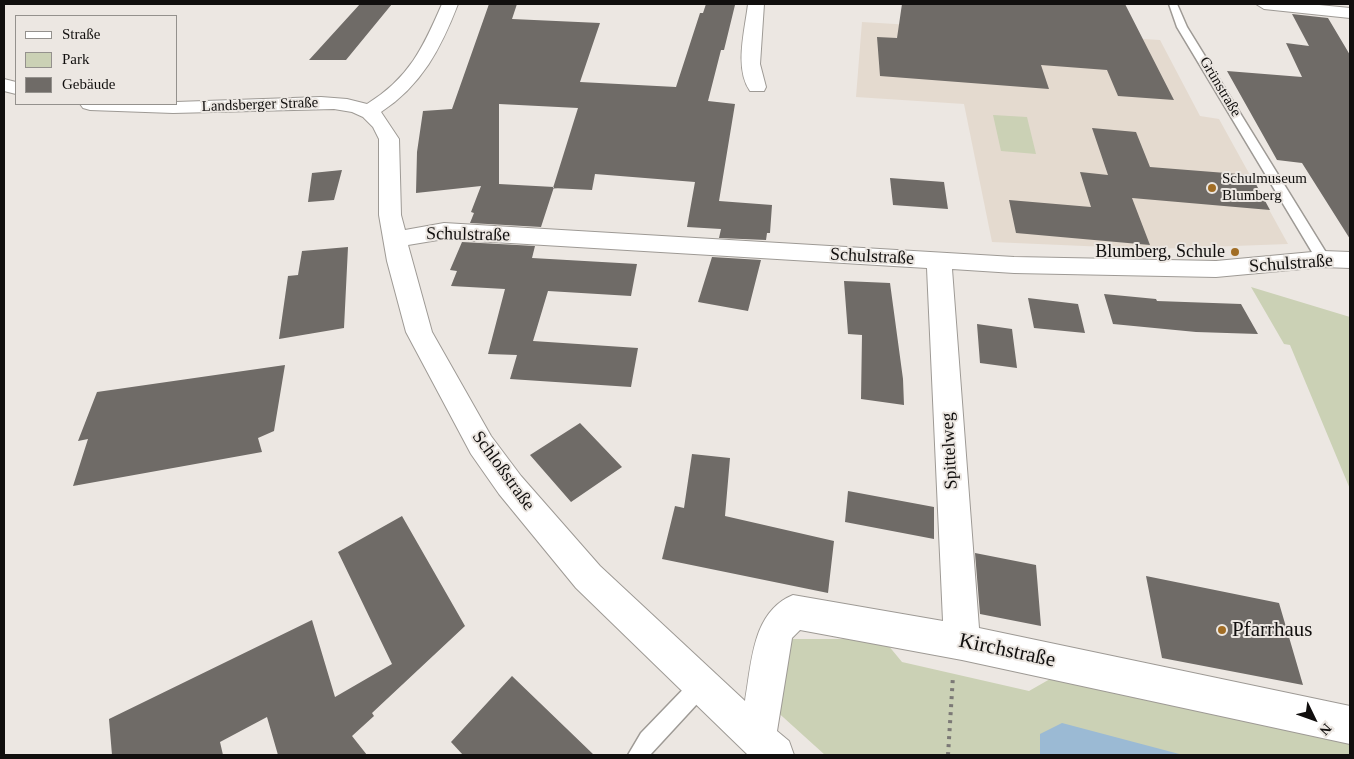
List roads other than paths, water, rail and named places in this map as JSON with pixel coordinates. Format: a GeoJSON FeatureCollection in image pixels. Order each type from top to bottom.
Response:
{"type":"FeatureCollection","features":[{"type":"Feature","properties":{"kind":"street"},"geometry":{"type":"LineString","coordinates":[[369,112],[403,88],[419,70],[429,54],[450,4]]}},
{"type":"Feature","properties":{"kind":"street"},"geometry":{"type":"LineString","coordinates":[[756,4],[751,64],[757,87]]}},
{"type":"Feature","properties":{"kind":"street"},"geometry":{"type":"LineString","coordinates":[[1264,4],[1343,10]]}},
{"type":"Feature","properties":{"kind":"street","name":"Landsberger Straße"},"geometry":{"type":"LineString","coordinates":[[110,105],[168,108],[328,103],[347,105],[369,112]]}},
{"type":"Feature","properties":{"kind":"street","name":"Schloßstraße"},"geometry":{"type":"LineString","coordinates":[[369,112],[382,123],[388,139],[390,215],[394,240],[419,332],[481,445],[510,485],[588,577],[766,746]]}},
{"type":"Feature","properties":{"kind":"street","name":"Schulstraße"},"geometry":{"type":"LineString","coordinates":[[394,240],[444,231],[1014,265],[1216,270],[1323,259],[1350,260]]}},
{"type":"Feature","properties":{"kind":"street","name":"Spittelweg"},"geometry":{"type":"LineString","coordinates":[[939,261],[962,642]]}},
{"type":"Feature","properties":{"kind":"street","name":"Kirchstraße"},"geometry":{"type":"LineString","coordinates":[[766,746],[776,630],[793,612],[962,642],[1350,725]]}},
{"type":"Feature","properties":{"kind":"lane","name":"Grünstraße"},"geometry":{"type":"LineString","coordinates":[[1173,4],[1182,27],[1323,259]]}},
{"type":"Feature","properties":{"kind":"lane"},"geometry":{"type":"LineString","coordinates":[[638,755],[648,740],[702,684]]}},
{"type":"Feature","properties":{"kind":"water"},"geometry":{"type":"Polygon","coordinates":[[[1062,723],[1183,755],[1040,755],[1040,734],[1062,723]]]}},
{"type":"Feature","properties":{"kind":"place","name":"Schulmuseum Blumberg"},"geometry":{"type":"Point","coordinates":[1212,188]}},
{"type":"Feature","properties":{"kind":"place","name":"Blumberg, Schule"},"geometry":{"type":"Point","coordinates":[1235,252]}},
{"type":"Feature","properties":{"kind":"place","name":"Pfarrhaus"},"geometry":{"type":"Point","coordinates":[1222,630]}}]}
